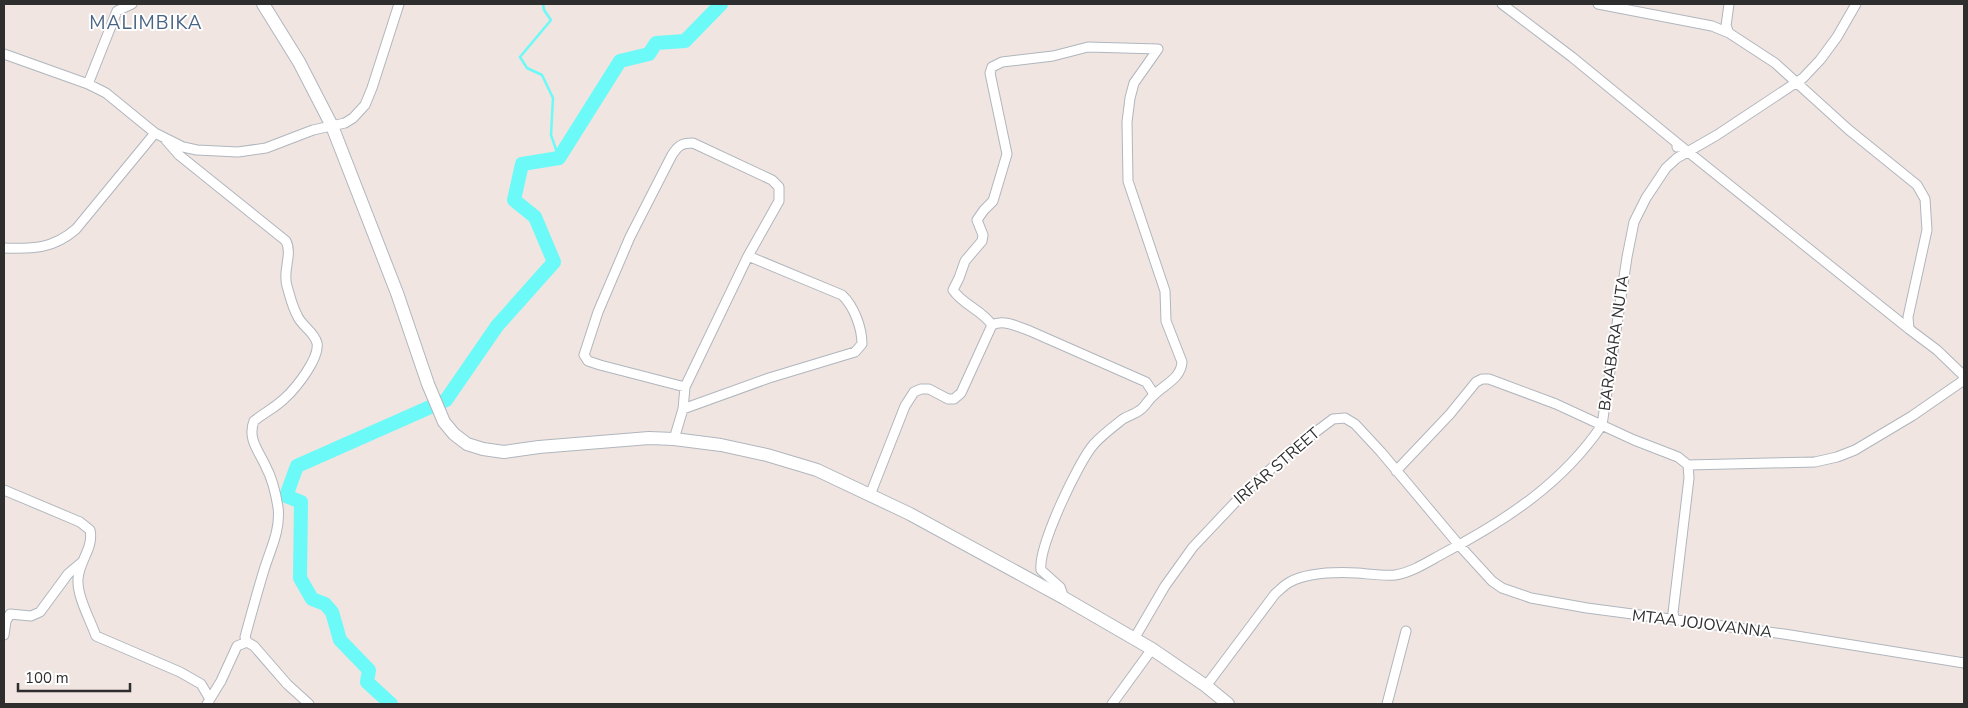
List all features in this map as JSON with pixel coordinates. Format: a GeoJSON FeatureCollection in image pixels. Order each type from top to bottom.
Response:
{"type":"FeatureCollection","features":[{"type":"Feature","properties":{"kind":"main road"},"geometry":{"type":"LineString","coordinates":[[263,4],[299,62],[332,126],[405,315],[433,396],[444,422],[466,444],[482,449],[504,452],[539,447],[649,438],[674,439],[721,445],[767,454],[817,470],[910,514],[1064,598],[1152,649],[1206,686],[1228,704]]}},
{"type":"Feature","properties":{"kind":"street"},"geometry":{"type":"LineString","coordinates":[[88,84],[117,11],[132,4]]}},
{"type":"Feature","properties":{"kind":"street"},"geometry":{"type":"LineString","coordinates":[[4,54],[88,84],[106,93],[154,133],[183,147],[197,150],[238,152],[266,148],[345,123],[353,118],[365,105],[372,88],[399,4]]}},
{"type":"Feature","properties":{"kind":"street"},"geometry":{"type":"LineString","coordinates":[[1502,4],[1572,57],[1937,350],[1964,376]]}},
{"type":"Feature","properties":{"kind":"street"},"geometry":{"type":"LineString","coordinates":[[1598,4],[1712,26],[1729,33],[1775,63],[1849,130],[1917,185],[1925,199],[1927,230],[1908,317],[1909,329]]}},
{"type":"Feature","properties":{"kind":"street"},"geometry":{"type":"LineString","coordinates":[[1729,4],[1726,26],[1729,33]]}},
{"type":"Feature","properties":{"kind":"street","name":"BARABARA NUTA"},"geometry":{"type":"LineString","coordinates":[[1206,686],[1275,594],[1288,583],[1300,578],[1320,575],[1351,573],[1397,574],[1411,570],[1459,545],[1529,502],[1548,487],[1588,446],[1602,425],[1627,257],[1634,222],[1646,198],[1666,168],[1677,158],[1717,135],[1798,82],[1820,60],[1837,37],[1856,4]]}},
{"type":"Feature","properties":{"kind":"street"},"geometry":{"type":"LineString","coordinates":[[992,325],[987,317],[957,296],[953,290],[965,261],[982,241],[983,235],[977,220],[993,201],[1007,154],[990,74],[992,67],[1002,62],[1053,56],[1088,47],[1158,49],[1134,84],[1127,122],[1128,181],[1165,291],[1166,321],[1182,362],[1182,367],[1176,376],[1154,394],[1140,410],[1124,419],[1094,444],[1081,462],[1046,536],[1040,563],[1041,570],[1060,586],[1064,598]]}},
{"type":"Feature","properties":{"kind":"street"},"geometry":{"type":"LineString","coordinates":[[4,248],[27,249],[47,246],[67,237],[76,229],[154,133]]}},
{"type":"Feature","properties":{"kind":"street"},"geometry":{"type":"LineString","coordinates":[[165,139],[179,154],[286,241],[289,251],[285,274],[286,283],[297,317],[314,336],[317,345],[312,364],[295,387],[285,398],[254,421],[252,426],[252,440],[267,468],[278,507],[278,521],[275,539],[245,637],[247,642],[254,646],[287,684],[309,704]]}},
{"type":"Feature","properties":{"kind":"street"},"geometry":{"type":"LineString","coordinates":[[674,439],[683,409],[685,387],[748,256],[779,201],[779,187],[772,180],[693,143],[685,143],[678,146],[630,237],[598,312],[584,356],[588,361],[600,365],[685,387]]}},
{"type":"Feature","properties":{"kind":"street"},"geometry":{"type":"LineString","coordinates":[[1677,143],[1677,158]]}},
{"type":"Feature","properties":{"kind":"street"},"geometry":{"type":"LineString","coordinates":[[683,409],[769,378],[854,352],[862,344],[853,307],[842,295],[748,256]]}},
{"type":"Feature","properties":{"kind":"street"},"geometry":{"type":"LineString","coordinates":[[870,495],[905,406],[914,392],[921,389],[929,389],[948,399],[954,399],[961,393],[992,325],[998,322],[1030,331],[1146,382],[1154,394]]}},
{"type":"Feature","properties":{"kind":"street"},"geometry":{"type":"LineString","coordinates":[[1396,471],[1450,414],[1476,382],[1482,379],[1489,379],[1556,404],[1634,440],[1678,456],[1688,465],[1815,462],[1837,458],[1855,450],[1912,416],[1964,380]]}},
{"type":"Feature","properties":{"kind":"street","name":"IRFAR STREET"},"geometry":{"type":"LineString","coordinates":[[1134,639],[1165,586],[1193,547],[1244,493],[1293,449],[1332,419],[1345,418],[1355,424],[1459,545]]}},
{"type":"Feature","properties":{"kind":"street"},"geometry":{"type":"LineString","coordinates":[[1675,620],[1673,613],[1688,465]]}},
{"type":"Feature","properties":{"kind":"street"},"geometry":{"type":"LineString","coordinates":[[4,490],[80,522],[90,530],[92,540],[81,563],[78,584],[96,636],[180,672],[201,684],[208,702]]}},
{"type":"Feature","properties":{"kind":"street","name":"MTAA JOJOVANNA"},"geometry":{"type":"LineString","coordinates":[[1459,545],[1492,581],[1502,588],[1531,598],[1587,608],[1784,634],[1964,663]]}},
{"type":"Feature","properties":{"kind":"street"},"geometry":{"type":"LineString","coordinates":[[4,610],[31,616],[40,612],[68,574],[81,563]]}},
{"type":"Feature","properties":{"kind":"street"},"geometry":{"type":"LineString","coordinates":[[4,635],[6,621],[10,614],[13,613]]}},
{"type":"Feature","properties":{"kind":"street"},"geometry":{"type":"LineString","coordinates":[[1387,704],[1406,631]]}},
{"type":"Feature","properties":{"kind":"street"},"geometry":{"type":"LineString","coordinates":[[208,702],[237,646],[247,642]]}},
{"type":"Feature","properties":{"kind":"street"},"geometry":{"type":"LineString","coordinates":[[1112,704],[1152,649]]}},
{"type":"Feature","properties":{"kind":"waterway"},"geometry":{"type":"LineString","coordinates":[[543,4],[544,10],[551,20],[520,57],[527,68],[542,75],[553,98],[551,135],[559,158]]}},
{"type":"Feature","properties":{"kind":"waterway"},"geometry":{"type":"LineString","coordinates":[[391,704],[367,682],[369,670],[340,640],[332,612],[325,604],[312,599],[300,578],[301,502],[286,496],[297,466],[446,400],[497,326],[554,262],[535,217],[514,200],[522,164],[559,158],[620,61],[649,54],[656,43],[685,41],[721,4]]}},
{"type":"Feature","properties":{"kind":"district","name":"MALIMBIKA"},"geometry":{"type":"Point","coordinates":[146,23]}}]}
